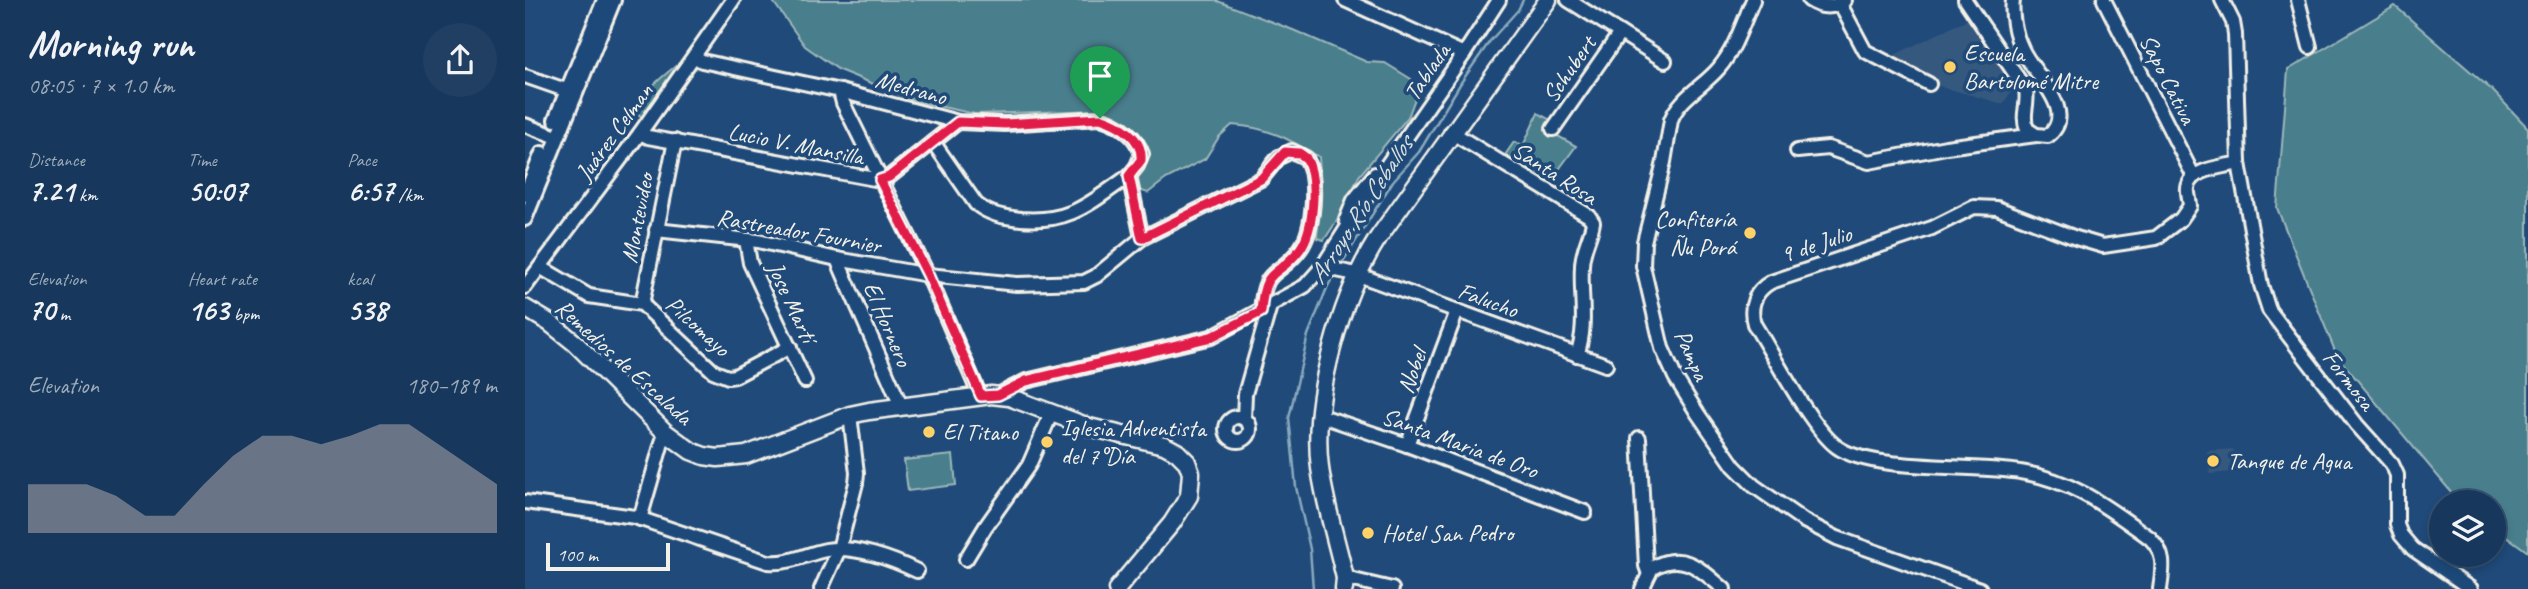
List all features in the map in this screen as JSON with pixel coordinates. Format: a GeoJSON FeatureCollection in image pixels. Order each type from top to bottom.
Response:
{"type":"FeatureCollection","features":[{"type":"Feature","properties":{"kind":"main road"},"geometry":{"type":"LineString","coordinates":[[1344,583],[1320,470],[1318,429],[1351,273],[1548,0]]}},
{"type":"Feature","properties":{"kind":"main road","name":"Remedios de Escalada"},"geometry":{"type":"LineString","coordinates":[[525,308],[575,343],[665,432],[691,451],[718,458],[746,455],[850,415],[998,395],[1111,433],[1164,445],[1187,462],[1191,473],[1189,496],[1181,510],[1117,589]]}},
{"type":"Feature","properties":{"kind":"street"},"geometry":{"type":"LineString","coordinates":[[571,92],[604,0]]}},
{"type":"Feature","properties":{"kind":"street"},"geometry":{"type":"LineString","coordinates":[[525,195],[614,0]]}},
{"type":"Feature","properties":{"kind":"street","name":"Juárez Celman"},"geometry":{"type":"LineString","coordinates":[[525,287],[640,133],[733,0]]}},
{"type":"Feature","properties":{"kind":"street"},"geometry":{"type":"LineString","coordinates":[[1345,0],[1464,54]]}},
{"type":"Feature","properties":{"kind":"street","name":"Tablada"},"geometry":{"type":"LineString","coordinates":[[998,395],[1026,381],[1211,337],[1305,286],[1326,268],[1341,235],[1499,0]]}},
{"type":"Feature","properties":{"kind":"street"},"geometry":{"type":"LineString","coordinates":[[1568,0],[1665,61]]}},
{"type":"Feature","properties":{"kind":"street","name":"Pampa"},"geometry":{"type":"LineString","coordinates":[[1753,0],[1738,36],[1719,69],[1678,107],[1671,120],[1642,254],[1662,348],[1675,377],[1698,414],[1734,466],[1754,486],[1804,521],[1837,537],[1980,589]]}},
{"type":"Feature","properties":{"kind":"street"},"geometry":{"type":"LineString","coordinates":[[1809,0],[1823,7],[1842,2],[1865,51],[1912,77],[1929,83]]}},
{"type":"Feature","properties":{"kind":"street"},"geometry":{"type":"LineString","coordinates":[[1965,0],[2026,90],[2024,122],[2027,129],[2036,135]]}},
{"type":"Feature","properties":{"kind":"street"},"geometry":{"type":"LineString","coordinates":[[1797,151],[1828,148],[1869,162],[1946,147],[2048,135],[2055,131],[2060,115],[2051,94],[2023,52],[2013,15],[2013,0]]}},
{"type":"Feature","properties":{"kind":"street","name":"Sapo Cativa"},"geometry":{"type":"LineString","coordinates":[[2104,0],[2194,177]]}},
{"type":"Feature","properties":{"kind":"street"},"geometry":{"type":"LineString","coordinates":[[2194,177],[2201,172],[2239,163],[2235,34],[2233,22],[2222,0]]}},
{"type":"Feature","properties":{"kind":"street"},"geometry":{"type":"LineString","coordinates":[[2298,0],[2310,47]]}},
{"type":"Feature","properties":{"kind":"street","name":"Schubert"},"geometry":{"type":"LineString","coordinates":[[1553,129],[1620,33]]}},
{"type":"Feature","properties":{"kind":"street","name":"Medrano"},"geometry":{"type":"LineString","coordinates":[[695,57],[702,61],[840,91],[958,122],[1005,124],[1100,118],[1108,121],[1131,134],[1139,146],[1141,160],[1129,176],[1142,238]]}},
{"type":"Feature","properties":{"kind":"street"},"geometry":{"type":"LineString","coordinates":[[525,76],[571,92]]}},
{"type":"Feature","properties":{"kind":"street"},"geometry":{"type":"LineString","coordinates":[[840,91],[843,103],[928,275],[981,396]]}},
{"type":"Feature","properties":{"kind":"street","name":"Lucio V. Mansilla"},"geometry":{"type":"LineString","coordinates":[[640,133],[647,137],[880,180],[889,177],[958,122]]}},
{"type":"Feature","properties":{"kind":"street"},"geometry":{"type":"LineString","coordinates":[[525,125],[553,135]]}},
{"type":"Feature","properties":{"kind":"street","name":"Santa Rosa"},"geometry":{"type":"LineString","coordinates":[[1451,132],[1589,216],[1593,222],[1583,253],[1584,325],[1583,339],[1577,355]]}},
{"type":"Feature","properties":{"kind":"street"},"geometry":{"type":"LineString","coordinates":[[525,219],[553,135]]}},
{"type":"Feature","properties":{"kind":"street","name":"Montevideo"},"geometry":{"type":"LineString","coordinates":[[642,304],[675,142]]}},
{"type":"Feature","properties":{"kind":"street"},"geometry":{"type":"LineString","coordinates":[[933,142],[976,204],[985,212],[1000,217],[1039,220],[1067,215],[1129,176]]}},
{"type":"Feature","properties":{"kind":"street","name":"Rastreador Fournier"},"geometry":{"type":"LineString","coordinates":[[656,230],[746,240],[928,275],[1017,284],[1084,282],[1096,276],[1142,238],[1261,179],[1285,152],[1299,153],[1306,158],[1313,176],[1307,237],[1294,257],[1269,276],[1263,292],[1266,309]]}},
{"type":"Feature","properties":{"kind":"street","name":"Formosa"},"geometry":{"type":"LineString","coordinates":[[2239,163],[2261,285],[2269,310],[2357,425],[2392,464],[2397,475],[2397,525],[2406,541],[2413,549],[2471,589]]}},
{"type":"Feature","properties":{"kind":"street","name":"9 de Julio"},"geometry":{"type":"LineString","coordinates":[[2160,589],[2162,561],[2159,548],[2150,538],[2074,487],[2019,471],[1899,463],[1859,457],[1835,446],[1801,400],[1754,324],[1751,311],[1761,288],[1771,282],[1932,228],[1974,207],[1997,208],[2103,246],[2156,238],[2181,219],[2190,206],[2188,188],[2194,177]]}},
{"type":"Feature","properties":{"kind":"street","name":"Jose Martí"},"geometry":{"type":"LineString","coordinates":[[746,240],[750,262],[805,381]]}},
{"type":"Feature","properties":{"kind":"street","name":"El Hornero"},"geometry":{"type":"LineString","coordinates":[[837,259],[901,406]]}},
{"type":"Feature","properties":{"kind":"street","name":"Pilcomayo"},"geometry":{"type":"LineString","coordinates":[[540,267],[589,296],[642,304],[713,371],[722,375],[735,376],[790,347]]}},
{"type":"Feature","properties":{"kind":"street"},"geometry":{"type":"LineString","coordinates":[[1326,268],[1351,273]]}},
{"type":"Feature","properties":{"kind":"street","name":"Falucho"},"geometry":{"type":"LineString","coordinates":[[1351,273],[1606,365]]}},
{"type":"Feature","properties":{"kind":"street"},"geometry":{"type":"LineString","coordinates":[[1244,419],[1245,394],[1266,309]]}},
{"type":"Feature","properties":{"kind":"street","name":"Nobel"},"geometry":{"type":"LineString","coordinates":[[1408,444],[1457,311]]}},
{"type":"Feature","properties":{"kind":"street"},"geometry":{"type":"LineString","coordinates":[[966,559],[1029,465],[1051,414]]}},
{"type":"Feature","properties":{"kind":"street"},"geometry":{"type":"LineString","coordinates":[[821,589],[839,548],[857,473],[850,415]]}},
{"type":"Feature","properties":{"kind":"street","name":"Santa Maria de Oro"},"geometry":{"type":"LineString","coordinates":[[1319,415],[1408,444],[1585,512]]}},
{"type":"Feature","properties":{"kind":"street"},"geometry":{"type":"LineString","coordinates":[[640,519],[665,432]]}},
{"type":"Feature","properties":{"kind":"street"},"geometry":{"type":"LineString","coordinates":[[1639,438],[1646,566],[1649,574]]}},
{"type":"Feature","properties":{"kind":"street"},"geometry":{"type":"LineString","coordinates":[[525,502],[640,519],[768,562],[783,563],[839,548],[891,558],[917,571]]}},
{"type":"Feature","properties":{"kind":"street"},"geometry":{"type":"LineString","coordinates":[[1642,589],[1652,568],[1672,560],[1682,561],[1702,571],[1724,589]]}},
{"type":"Feature","properties":{"kind":"street"},"geometry":{"type":"LineString","coordinates":[[1344,583],[1392,589]]}},
{"type":"Feature","properties":{"kind":"shaded area","name":"Escuela Bartolomé Mitre"},"geometry":{"type":"Polygon","coordinates":[[[1970,18],[2015,86],[2003,104],[1942,87],[1884,60],[1970,18]]]}},
{"type":"Feature","properties":{"kind":"shaded area"},"geometry":{"type":"Polygon","coordinates":[[[2233,449],[2243,471],[2210,474],[2207,451],[2233,449]]]}},
{"type":"Feature","properties":{"kind":"green space"},"geometry":{"type":"Polygon","coordinates":[[[772,0],[1215,0],[1367,62],[1385,63],[1416,82],[1416,96],[1408,117],[1359,176],[1338,219],[1324,240],[1317,238],[1321,188],[1319,157],[1278,135],[1257,128],[1232,125],[1219,137],[1205,159],[1166,179],[1148,193],[1139,190],[1135,177],[1146,157],[1144,141],[1125,124],[1102,110],[975,114],[915,101],[839,70],[805,46],[772,0]]]}},
{"type":"Feature","properties":{"kind":"green space"},"geometry":{"type":"Polygon","coordinates":[[[2395,6],[2493,91],[2528,128],[2528,552],[2506,536],[2506,490],[2449,490],[2337,356],[2277,208],[2288,70],[2395,6]]]}},
{"type":"Feature","properties":{"kind":"green space"},"geometry":{"type":"Polygon","coordinates":[[[690,54],[646,121],[637,113],[643,97],[690,54]]]}},
{"type":"Feature","properties":{"kind":"green space"},"geometry":{"type":"Polygon","coordinates":[[[1538,113],[1552,121],[1547,130],[1576,146],[1546,187],[1501,161],[1514,142],[1523,146],[1538,113]]]}},
{"type":"Feature","properties":{"kind":"green space"},"geometry":{"type":"Polygon","coordinates":[[[953,455],[956,485],[908,491],[904,460],[953,455]]]}},
{"type":"Feature","properties":{"kind":"waterway","name":"Arroyo Río Ceballos"},"geometry":{"type":"LineString","coordinates":[[1339,268],[1393,181],[1419,152],[1462,81],[1523,0]]}},
{"type":"Feature","properties":{"kind":"waterway","name":"Arroyo Río Ceballos"},"geometry":{"type":"LineString","coordinates":[[1313,589],[1310,549],[1296,487],[1289,418],[1308,335],[1335,273]]}},
{"type":"Feature","properties":{"kind":"place","name":"Escuela Bartolomé Mitre"},"geometry":{"type":"Point","coordinates":[1950,67]}},
{"type":"Feature","properties":{"kind":"place","name":"Confitería Ñu Porá"},"geometry":{"type":"Point","coordinates":[1750,233]}},
{"type":"Feature","properties":{"kind":"place","name":"El Titano"},"geometry":{"type":"Point","coordinates":[929,432]}},
{"type":"Feature","properties":{"kind":"place","name":"Iglesia Adventista del 7°Día"},"geometry":{"type":"Point","coordinates":[1047,442]}},
{"type":"Feature","properties":{"kind":"place","name":"Tanque de Agua"},"geometry":{"type":"Point","coordinates":[2213,461]}},
{"type":"Feature","properties":{"kind":"place","name":"Hotel San Pedro"},"geometry":{"type":"Point","coordinates":[1368,533]}},
{"type":"Feature","properties":{"kind":"route"},"geometry":{"type":"LineString","coordinates":[[1100,118],[1131,134],[1142,154],[1141,160],[1129,176],[1142,238],[1261,179],[1279,157],[1292,151],[1306,158],[1313,176],[1307,237],[1294,257],[1269,276],[1263,292],[1261,312],[1223,332],[1026,381],[998,395],[981,396],[928,275],[880,180],[889,177],[958,122],[1005,124],[1100,118]]}}]}
